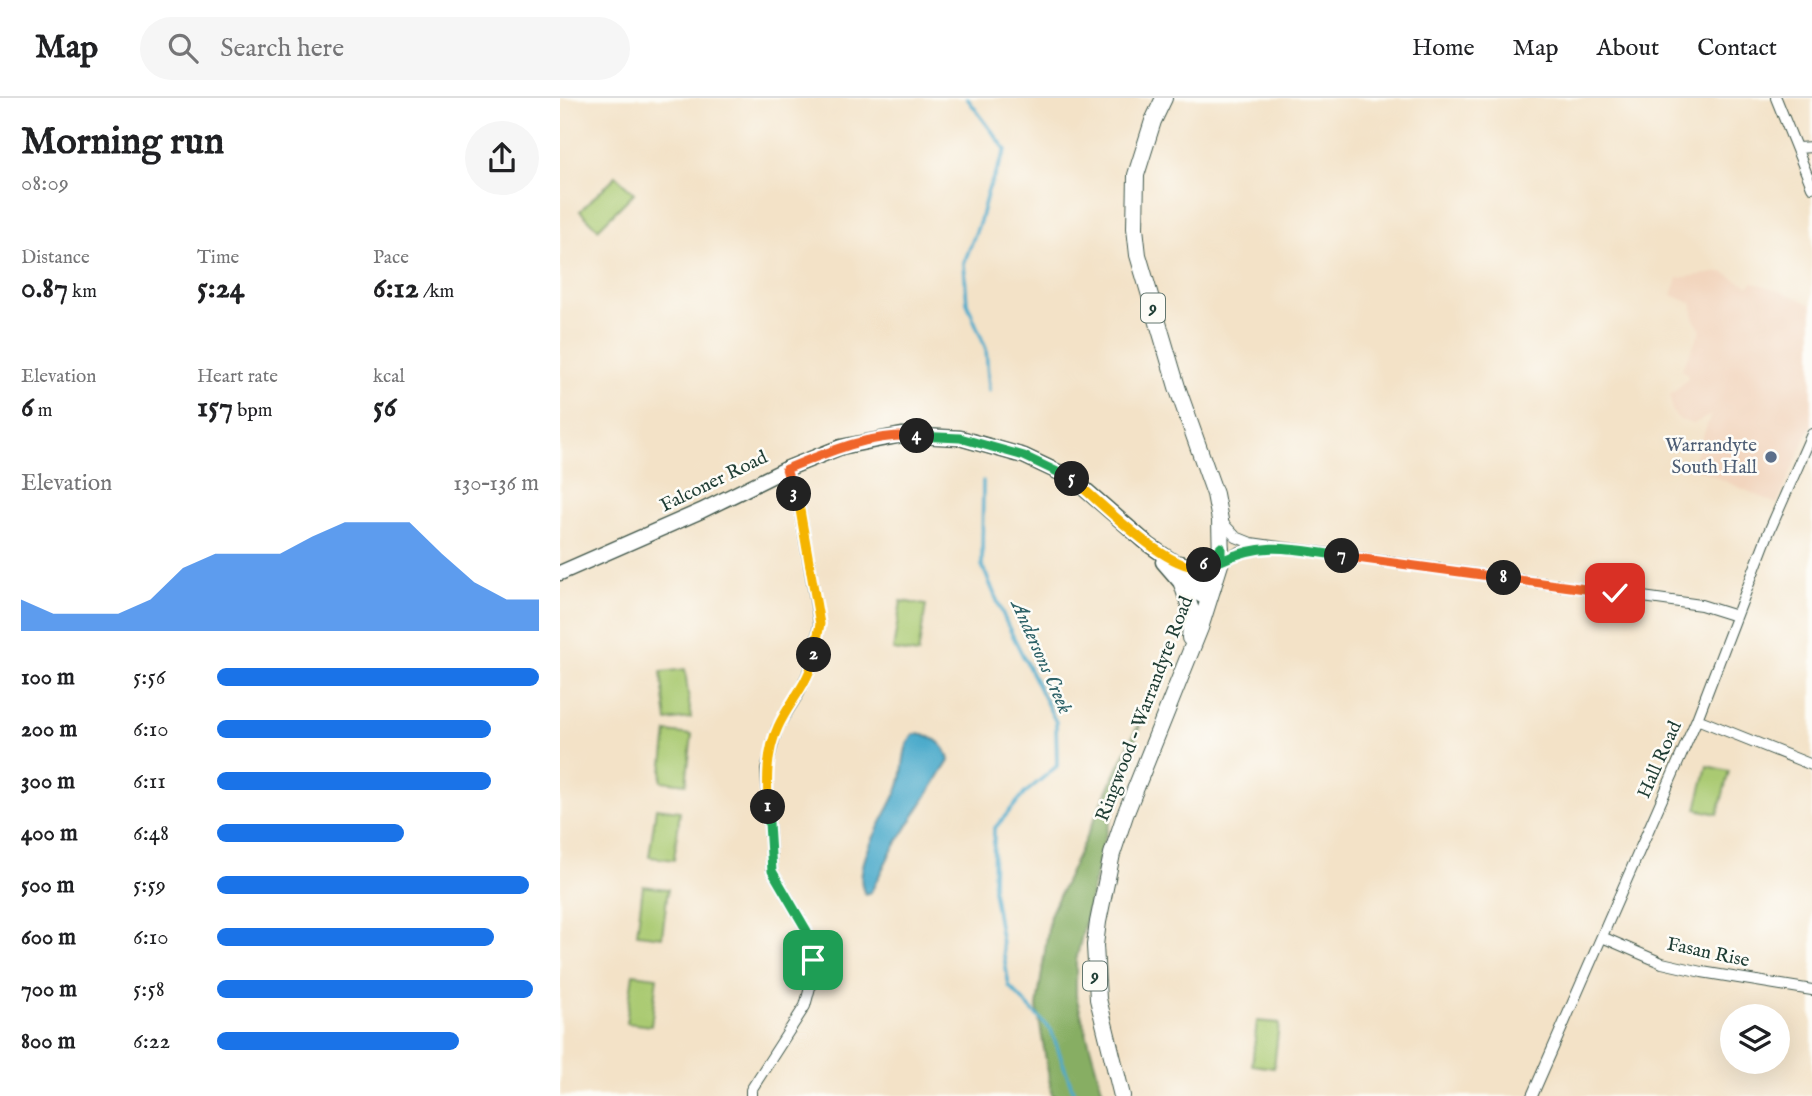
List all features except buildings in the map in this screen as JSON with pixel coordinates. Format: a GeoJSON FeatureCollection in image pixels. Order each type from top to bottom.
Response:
{"type":"FeatureCollection","features":[{"type":"Feature","properties":{"kind":"main road","name":"Ringwood - Warrandyte Road"},"geometry":{"type":"LineString","coordinates":[[1122,1096],[1098,999],[1095,945],[1112,854],[1196,638],[1221,554],[1220,520],[1214,494],[1177,387],[1138,255],[1135,228],[1136,175],[1153,121],[1164,98]]}},
{"type":"Feature","properties":{"kind":"main road","name":"Falconer Road"},"geometry":{"type":"LineString","coordinates":[[560,573],[701,511],[786,469],[841,447],[902,435],[960,438],[1024,456],[1073,480],[1211,594]]}},
{"type":"Feature","properties":{"kind":"main road","name":"Falconer Road"},"geometry":{"type":"LineString","coordinates":[[1149,545],[1182,584],[1211,594]]}},
{"type":"Feature","properties":{"kind":"main road"},"geometry":{"type":"LineString","coordinates":[[1165,557],[1193,568],[1221,554]]}},
{"type":"Feature","properties":{"kind":"main road"},"geometry":{"type":"LineString","coordinates":[[1167,707],[1192,627],[1192,613],[1182,584]]}},
{"type":"Feature","properties":{"kind":"street"},"geometry":{"type":"LineString","coordinates":[[1776,98],[1812,187]]}},
{"type":"Feature","properties":{"kind":"street"},"geometry":{"type":"LineString","coordinates":[[1798,148],[1812,147]]}},
{"type":"Feature","properties":{"kind":"street","name":"Hall Road"},"geometry":{"type":"LineString","coordinates":[[1532,1096],[1697,719],[1736,616],[1812,435]]}},
{"type":"Feature","properties":{"kind":"street"},"geometry":{"type":"LineString","coordinates":[[751,1096],[751,1090],[805,1006],[812,981],[813,960],[807,931],[772,871],[766,770],[777,728],[799,693],[813,662],[820,624],[800,510],[786,469]]}},
{"type":"Feature","properties":{"kind":"street"},"geometry":{"type":"LineString","coordinates":[[1220,520],[1241,541],[1701,605],[1736,616]]}},
{"type":"Feature","properties":{"kind":"street"},"geometry":{"type":"LineString","coordinates":[[1221,554],[1270,546]]}},
{"type":"Feature","properties":{"kind":"street"},"geometry":{"type":"LineString","coordinates":[[1697,719],[1812,765]]}},
{"type":"Feature","properties":{"kind":"street","name":"Fasan Rise"},"geometry":{"type":"LineString","coordinates":[[1601,937],[1662,962],[1702,972],[1812,990]]}},
{"type":"Feature","properties":{"kind":"shaded area"},"geometry":{"type":"Polygon","coordinates":[[[1723,272],[1749,286],[1753,282],[1812,305],[1812,424],[1777,504],[1691,466],[1711,415],[1693,424],[1680,420],[1672,412],[1670,395],[1688,379],[1687,373],[1681,370],[1701,330],[1693,318],[1693,304],[1672,295],[1678,278],[1723,272]]]}},
{"type":"Feature","properties":{"kind":"green space"},"geometry":{"type":"Polygon","coordinates":[[[616,176],[634,193],[598,229],[580,211],[616,176]]]}},
{"type":"Feature","properties":{"kind":"green space"},"geometry":{"type":"Polygon","coordinates":[[[901,601],[926,605],[918,654],[893,650],[901,601]]]}},
{"type":"Feature","properties":{"kind":"green space"},"geometry":{"type":"Polygon","coordinates":[[[685,669],[691,718],[667,721],[661,672],[685,669]]]}},
{"type":"Feature","properties":{"kind":"green space"},"geometry":{"type":"Polygon","coordinates":[[[1144,712],[1102,847],[1076,961],[1076,996],[1104,1096],[1052,1096],[1037,1007],[1050,915],[1144,712]]]}},
{"type":"Feature","properties":{"kind":"green space"},"geometry":{"type":"Polygon","coordinates":[[[667,732],[692,735],[686,784],[661,781],[667,732]]]}},
{"type":"Feature","properties":{"kind":"green space"},"geometry":{"type":"Polygon","coordinates":[[[1707,766],[1729,771],[1718,814],[1696,809],[1707,766]]]}},
{"type":"Feature","properties":{"kind":"green space"},"geometry":{"type":"Polygon","coordinates":[[[656,808],[680,811],[674,860],[649,857],[656,808]]]}},
{"type":"Feature","properties":{"kind":"green space"},"geometry":{"type":"Polygon","coordinates":[[[643,886],[668,889],[662,937],[637,934],[643,886]]]}},
{"type":"Feature","properties":{"kind":"green space"},"geometry":{"type":"Polygon","coordinates":[[[633,974],[657,977],[651,1026],[626,1023],[633,974]]]}},
{"type":"Feature","properties":{"kind":"green space"},"geometry":{"type":"Polygon","coordinates":[[[1257,1021],[1279,1023],[1274,1068],[1252,1065],[1257,1021]]]}},
{"type":"Feature","properties":{"kind":"water"},"geometry":{"type":"Polygon","coordinates":[[[914,734],[937,741],[948,755],[949,761],[891,852],[871,892],[865,894],[861,882],[866,854],[899,786],[907,745],[914,734]]]}},
{"type":"Feature","properties":{"kind":"waterway","name":"Andersons Creek"},"geometry":{"type":"LineString","coordinates":[[967,98],[1006,150],[988,190],[964,263],[967,303],[986,349],[989,391]]}},
{"type":"Feature","properties":{"kind":"waterway","name":"Andersons Creek"},"geometry":{"type":"LineString","coordinates":[[983,481],[982,565],[1007,624],[1056,722],[1057,766],[1025,793],[994,829],[993,890],[1009,986],[1051,1030],[1075,1096]]}},
{"type":"Feature","properties":{"kind":"place","name":"Warrandyte South Hall"},"geometry":{"type":"Point","coordinates":[1771,457]}},
{"type":"Feature","properties":{"kind":"route"},"geometry":{"type":"LineString","coordinates":[[813,960],[807,931],[772,871],[766,770],[777,728],[799,693],[813,662],[820,624],[800,510],[786,469],[841,447],[872,439],[902,435],[960,438],[1024,456],[1073,480],[1165,557],[1193,568],[1205,564],[1221,547],[1221,561],[1240,552],[1270,546],[1615,593]]}}]}
